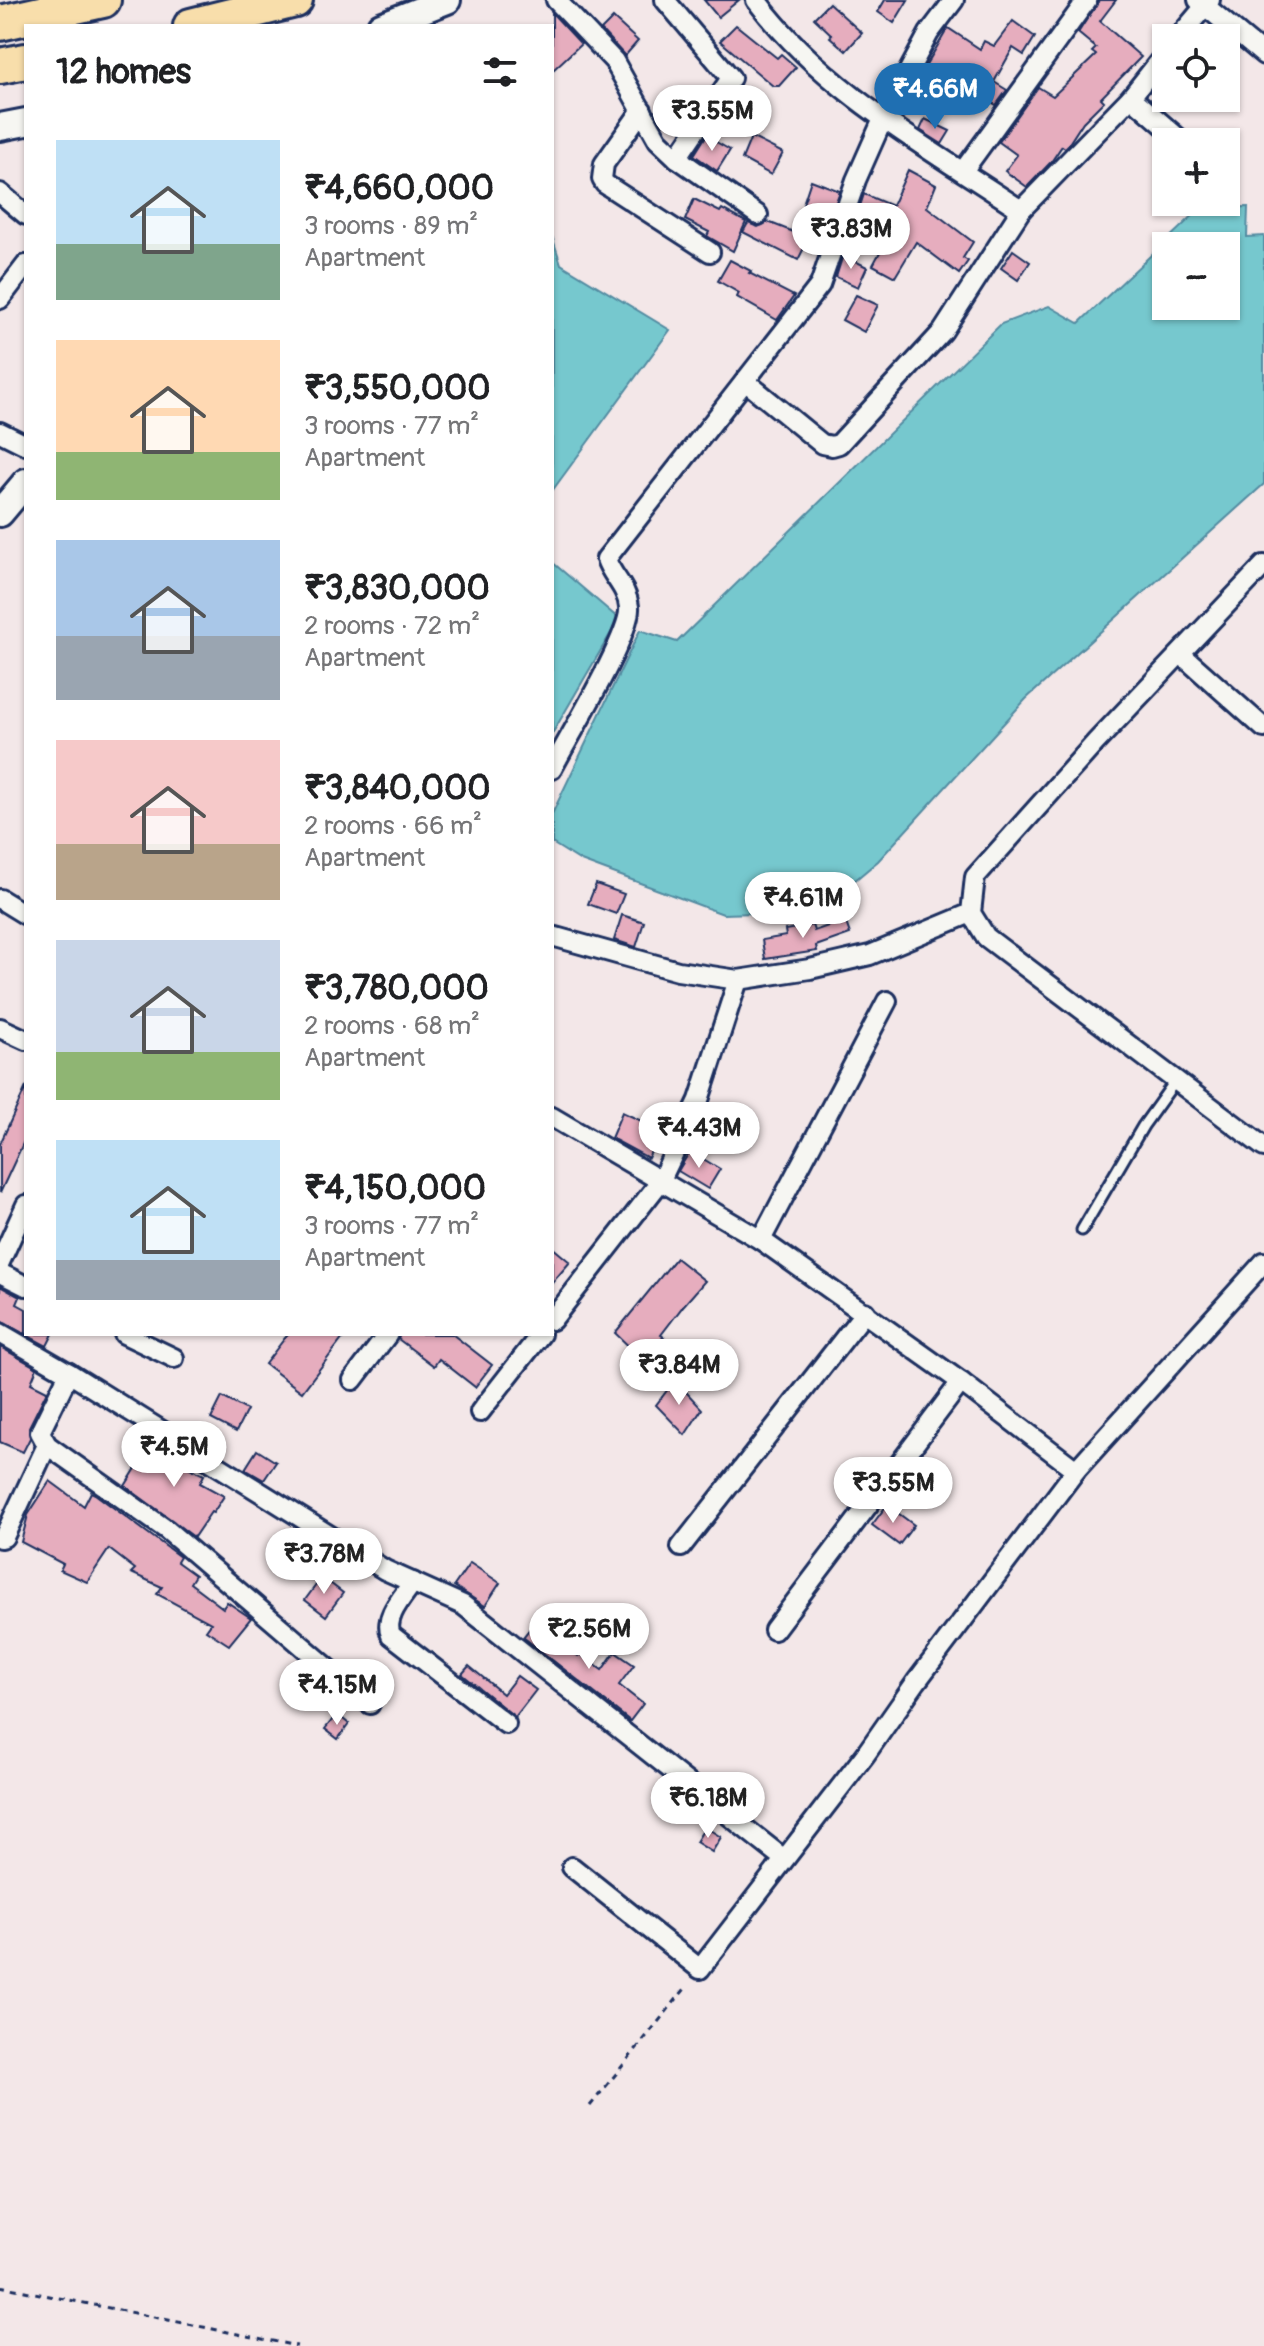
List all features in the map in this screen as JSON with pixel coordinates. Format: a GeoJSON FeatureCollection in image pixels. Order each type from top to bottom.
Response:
{"type":"FeatureCollection","features":[{"type":"Feature","properties":{"kind":"highway"},"geometry":{"type":"LineString","coordinates":[[0,23],[103,0]]}},
{"type":"Feature","properties":{"kind":"highway"},"geometry":{"type":"LineString","coordinates":[[199,24],[295,0]]}},
{"type":"Feature","properties":{"kind":"highway"},"geometry":{"type":"LineString","coordinates":[[0,66],[24,61]]}},
{"type":"Feature","properties":{"kind":"street"},"geometry":{"type":"LineString","coordinates":[[393,22],[447,0]]}},
{"type":"Feature","properties":{"kind":"street"},"geometry":{"type":"LineString","coordinates":[[556,0],[614,61],[658,140],[677,158],[758,215]]}},
{"type":"Feature","properties":{"kind":"street"},"geometry":{"type":"LineString","coordinates":[[665,0],[731,78],[677,158]]}},
{"type":"Feature","properties":{"kind":"street"},"geometry":{"type":"LineString","coordinates":[[756,0],[777,28],[817,68],[883,119],[1021,210]]}},
{"type":"Feature","properties":{"kind":"street"},"geometry":{"type":"LineString","coordinates":[[554,765],[620,642],[628,620],[630,609],[625,588],[611,572],[606,559],[820,285],[856,180],[883,119],[929,33],[954,0]]}},
{"type":"Feature","properties":{"kind":"street"},"geometry":{"type":"LineString","coordinates":[[963,171],[1087,0]]}},
{"type":"Feature","properties":{"kind":"street"},"geometry":{"type":"LineString","coordinates":[[1188,24],[1204,2],[1264,55]]}},
{"type":"Feature","properties":{"kind":"street"},"geometry":{"type":"LineString","coordinates":[[745,381],[822,444],[839,444],[943,331],[1021,210],[1131,97],[1152,71]]}},
{"type":"Feature","properties":{"kind":"street"},"geometry":{"type":"LineString","coordinates":[[1131,97],[1167,128]]}},
{"type":"Feature","properties":{"kind":"street"},"geometry":{"type":"LineString","coordinates":[[642,110],[604,164],[602,179],[605,184],[710,252]]}},
{"type":"Feature","properties":{"kind":"street"},"geometry":{"type":"LineString","coordinates":[[0,127],[24,122]]}},
{"type":"Feature","properties":{"kind":"street"},"geometry":{"type":"LineString","coordinates":[[0,193],[24,213]]}},
{"type":"Feature","properties":{"kind":"street"},"geometry":{"type":"LineString","coordinates":[[0,299],[24,268]]}},
{"type":"Feature","properties":{"kind":"street"},"geometry":{"type":"LineString","coordinates":[[0,432],[24,444]]}},
{"type":"Feature","properties":{"kind":"street"},"geometry":{"type":"LineString","coordinates":[[0,513],[24,484]]}},
{"type":"Feature","properties":{"kind":"street"},"geometry":{"type":"LineString","coordinates":[[1264,565],[1182,655],[1096,742],[975,877],[971,913],[986,937],[1264,1147]]}},
{"type":"Feature","properties":{"kind":"street"},"geometry":{"type":"LineString","coordinates":[[1182,655],[1264,728]]}},
{"type":"Feature","properties":{"kind":"street"},"geometry":{"type":"LineString","coordinates":[[3,908],[24,914]]}},
{"type":"Feature","properties":{"kind":"street"},"geometry":{"type":"LineString","coordinates":[[554,937],[678,971],[738,980],[810,969],[870,955],[971,913]]}},
{"type":"Feature","properties":{"kind":"street"},"geometry":{"type":"LineString","coordinates":[[554,1317],[660,1182],[699,1100],[738,980]]}},
{"type":"Feature","properties":{"kind":"street"},"geometry":{"type":"LineString","coordinates":[[761,1240],[887,1001]]}},
{"type":"Feature","properties":{"kind":"street"},"geometry":{"type":"LineString","coordinates":[[0,1028],[24,1039]]}},
{"type":"Feature","properties":{"kind":"street"},"geometry":{"type":"LineString","coordinates":[[554,1118],[761,1240],[961,1382],[1076,1470]]}},
{"type":"Feature","properties":{"kind":"street"},"geometry":{"type":"LineString","coordinates":[[0,1262],[24,1211]]}},
{"type":"Feature","properties":{"kind":"street"},"geometry":{"type":"LineString","coordinates":[[572,1867],[700,1969],[865,1755],[916,1682],[1076,1470],[1264,1262]]}},
{"type":"Feature","properties":{"kind":"street"},"geometry":{"type":"LineString","coordinates":[[0,1273],[24,1285]]}},
{"type":"Feature","properties":{"kind":"street"},"geometry":{"type":"LineString","coordinates":[[681,1547],[865,1312]]}},
{"type":"Feature","properties":{"kind":"street"},"geometry":{"type":"LineString","coordinates":[[0,1333],[385,1570],[463,1605],[784,1859]]}},
{"type":"Feature","properties":{"kind":"street"},"geometry":{"type":"LineString","coordinates":[[128,1336],[174,1358]]}},
{"type":"Feature","properties":{"kind":"street"},"geometry":{"type":"LineString","coordinates":[[353,1380],[386,1336]]}},
{"type":"Feature","properties":{"kind":"street"},"geometry":{"type":"LineString","coordinates":[[480,1412],[539,1336]]}},
{"type":"Feature","properties":{"kind":"street"},"geometry":{"type":"LineString","coordinates":[[69,1373],[40,1432],[47,1445],[167,1530],[370,1704]]}},
{"type":"Feature","properties":{"kind":"street"},"geometry":{"type":"LineString","coordinates":[[774,1630],[961,1382]]}},
{"type":"Feature","properties":{"kind":"street"},"geometry":{"type":"LineString","coordinates":[[0,1538],[4,1537],[47,1445]]}},
{"type":"Feature","properties":{"kind":"street"},"geometry":{"type":"LineString","coordinates":[[413,1582],[389,1619],[391,1635],[506,1724]]}},
{"type":"Feature","properties":{"kind":"lane"},"geometry":{"type":"LineString","coordinates":[[1082,1230],[1143,1126],[1176,1080]]}},
{"type":"Feature","properties":{"kind":"path"},"geometry":{"type":"LineString","coordinates":[[590,2106],[700,1969]]}},
{"type":"Feature","properties":{"kind":"path"},"geometry":{"type":"LineString","coordinates":[[0,2286],[297,2346]]}},
{"type":"Feature","properties":{"kind":"water"},"geometry":{"type":"Polygon","coordinates":[[[1240,207],[1248,207],[1247,237],[1264,236],[1264,484],[1026,699],[878,861],[818,911],[723,914],[581,861],[554,844],[554,810],[640,630],[677,642],[1001,324],[1049,306],[1079,323],[1152,254],[1152,320],[1240,320],[1240,232],[1176,232],[1193,216],[1240,216],[1240,207]]]}},
{"type":"Feature","properties":{"kind":"water"},"geometry":{"type":"Polygon","coordinates":[[[554,242],[561,264],[670,330],[554,488],[554,242]]]}},
{"type":"Feature","properties":{"kind":"water"},"geometry":{"type":"Polygon","coordinates":[[[554,564],[619,619],[554,731],[554,564]]]}},
{"type":"Feature","properties":{"kind":"building"},"geometry":{"type":"Polygon","coordinates":[[[704,0],[739,0],[718,17],[704,0]]]}},
{"type":"Feature","properties":{"kind":"building"},"geometry":{"type":"Polygon","coordinates":[[[885,0],[908,0],[894,23],[878,12],[885,0]]]}},
{"type":"Feature","properties":{"kind":"building"},"geometry":{"type":"Polygon","coordinates":[[[1099,0],[1116,0],[1100,21],[1141,57],[1101,98],[1104,101],[1083,122],[1068,145],[1065,148],[1062,146],[1027,187],[1005,171],[1017,155],[999,142],[1038,87],[1053,96],[1096,55],[1092,52],[1096,48],[1078,33],[1099,0]]]}},
{"type":"Feature","properties":{"kind":"building"},"geometry":{"type":"Polygon","coordinates":[[[829,3],[862,33],[846,51],[814,18],[829,3]]]}},
{"type":"Feature","properties":{"kind":"building"},"geometry":{"type":"Polygon","coordinates":[[[552,13],[581,44],[554,69],[554,24],[552,13]]]}},
{"type":"Feature","properties":{"kind":"building"},"geometry":{"type":"Polygon","coordinates":[[[613,18],[638,41],[625,56],[601,30],[613,18]]]}},
{"type":"Feature","properties":{"kind":"building"},"geometry":{"type":"Polygon","coordinates":[[[1013,21],[1035,37],[1024,55],[1013,48],[994,82],[1007,90],[996,105],[953,79],[950,85],[938,78],[927,93],[914,86],[948,28],[980,49],[984,41],[994,46],[1013,21]]]}},
{"type":"Feature","properties":{"kind":"building"},"geometry":{"type":"Polygon","coordinates":[[[736,25],[777,58],[781,54],[796,67],[779,86],[773,86],[720,41],[736,25]]]}},
{"type":"Feature","properties":{"kind":"building"},"geometry":{"type":"Polygon","coordinates":[[[737,92],[754,101],[742,123],[725,113],[737,92]]]}},
{"type":"Feature","properties":{"kind":"building"},"geometry":{"type":"Polygon","coordinates":[[[925,119],[950,131],[942,144],[920,130],[925,119]]]}},
{"type":"Feature","properties":{"kind":"building"},"geometry":{"type":"Polygon","coordinates":[[[706,136],[730,150],[717,171],[694,155],[706,136]]]}},
{"type":"Feature","properties":{"kind":"building"},"geometry":{"type":"Polygon","coordinates":[[[751,137],[783,153],[771,175],[742,159],[751,137]]]}},
{"type":"Feature","properties":{"kind":"building"},"geometry":{"type":"Polygon","coordinates":[[[908,170],[936,185],[927,207],[973,242],[963,258],[968,261],[959,274],[916,242],[895,277],[873,265],[887,239],[854,224],[864,194],[892,206],[908,170]]]}},
{"type":"Feature","properties":{"kind":"building"},"geometry":{"type":"Polygon","coordinates":[[[811,180],[840,191],[831,215],[803,204],[811,180]]]}},
{"type":"Feature","properties":{"kind":"building"},"geometry":{"type":"Polygon","coordinates":[[[694,199],[746,222],[733,251],[707,236],[709,232],[685,220],[694,199]]]}},
{"type":"Feature","properties":{"kind":"building"},"geometry":{"type":"Polygon","coordinates":[[[768,222],[809,238],[798,260],[743,232],[748,223],[758,227],[768,222]]]}},
{"type":"Feature","properties":{"kind":"building"},"geometry":{"type":"Polygon","coordinates":[[[1013,250],[1030,262],[1018,280],[1001,268],[1013,250]]]}},
{"type":"Feature","properties":{"kind":"building"},"geometry":{"type":"Polygon","coordinates":[[[843,255],[867,267],[858,287],[836,277],[843,255]]]}},
{"type":"Feature","properties":{"kind":"building"},"geometry":{"type":"Polygon","coordinates":[[[730,260],[794,296],[777,320],[737,297],[739,293],[718,281],[730,260]]]}},
{"type":"Feature","properties":{"kind":"building"},"geometry":{"type":"Polygon","coordinates":[[[856,295],[878,305],[864,332],[842,320],[856,295]]]}},
{"type":"Feature","properties":{"kind":"building"},"geometry":{"type":"Polygon","coordinates":[[[596,884],[624,894],[616,914],[588,904],[596,884]]]}},
{"type":"Feature","properties":{"kind":"building"},"geometry":{"type":"Polygon","coordinates":[[[622,915],[644,922],[636,947],[614,940],[622,915]]]}},
{"type":"Feature","properties":{"kind":"building"},"geometry":{"type":"Polygon","coordinates":[[[845,920],[850,934],[816,946],[817,951],[765,959],[762,940],[786,936],[785,930],[812,925],[814,931],[845,920]]]}},
{"type":"Feature","properties":{"kind":"building"},"geometry":{"type":"Polygon","coordinates":[[[24,1091],[24,1141],[0,1193],[0,1144],[24,1091]]]}},
{"type":"Feature","properties":{"kind":"building"},"geometry":{"type":"Polygon","coordinates":[[[622,1112],[661,1130],[648,1158],[611,1138],[622,1112]]]}},
{"type":"Feature","properties":{"kind":"building"},"geometry":{"type":"Polygon","coordinates":[[[690,1151],[720,1169],[708,1189],[678,1171],[690,1151]]]}},
{"type":"Feature","properties":{"kind":"building"},"geometry":{"type":"Polygon","coordinates":[[[554,1249],[570,1262],[554,1281],[554,1249]]]}},
{"type":"Feature","properties":{"kind":"building"},"geometry":{"type":"Polygon","coordinates":[[[676,1258],[705,1281],[643,1360],[615,1333],[676,1258]]]}},
{"type":"Feature","properties":{"kind":"building"},"geometry":{"type":"Polygon","coordinates":[[[0,1286],[20,1297],[17,1304],[24,1308],[24,1334],[0,1321],[0,1286]]]}},
{"type":"Feature","properties":{"kind":"building"},"geometry":{"type":"Polygon","coordinates":[[[28,1336],[52,1336],[47,1346],[28,1336]]]}},
{"type":"Feature","properties":{"kind":"building"},"geometry":{"type":"Polygon","coordinates":[[[286,1336],[344,1336],[302,1392],[265,1364],[286,1336]]]}},
{"type":"Feature","properties":{"kind":"building"},"geometry":{"type":"Polygon","coordinates":[[[399,1336],[455,1336],[492,1365],[475,1387],[439,1359],[434,1366],[398,1339],[399,1336]]]}},
{"type":"Feature","properties":{"kind":"building"},"geometry":{"type":"Polygon","coordinates":[[[0,1347],[37,1368],[31,1383],[47,1391],[29,1427],[30,1438],[23,1452],[0,1442],[0,1347]]]}},
{"type":"Feature","properties":{"kind":"building"},"geometry":{"type":"Polygon","coordinates":[[[675,1380],[702,1409],[685,1435],[656,1405],[675,1380]]]}},
{"type":"Feature","properties":{"kind":"building"},"geometry":{"type":"Polygon","coordinates":[[[222,1397],[247,1410],[236,1432],[211,1419],[222,1397]]]}},
{"type":"Feature","properties":{"kind":"building"},"geometry":{"type":"Polygon","coordinates":[[[153,1441],[174,1454],[172,1459],[204,1475],[200,1483],[224,1496],[194,1537],[125,1486],[153,1441]]]}},
{"type":"Feature","properties":{"kind":"building"},"geometry":{"type":"Polygon","coordinates":[[[257,1450],[276,1462],[264,1480],[245,1469],[257,1450]]]}},
{"type":"Feature","properties":{"kind":"building"},"geometry":{"type":"Polygon","coordinates":[[[50,1481],[84,1506],[91,1492],[95,1494],[180,1557],[177,1562],[195,1575],[190,1583],[223,1608],[227,1602],[251,1618],[229,1645],[206,1630],[211,1623],[157,1594],[162,1587],[131,1573],[135,1569],[109,1549],[87,1582],[60,1570],[63,1564],[21,1542],[28,1515],[50,1481]]]}},
{"type":"Feature","properties":{"kind":"building"},"geometry":{"type":"Polygon","coordinates":[[[887,1505],[914,1525],[899,1545],[872,1525],[887,1505]]]}},
{"type":"Feature","properties":{"kind":"building"},"geometry":{"type":"Polygon","coordinates":[[[470,1563],[500,1583],[485,1606],[454,1586],[470,1563]]]}},
{"type":"Feature","properties":{"kind":"building"},"geometry":{"type":"Polygon","coordinates":[[[322,1577],[343,1593],[326,1616],[305,1600],[322,1577]]]}},
{"type":"Feature","properties":{"kind":"building"},"geometry":{"type":"Polygon","coordinates":[[[536,1621],[578,1656],[580,1654],[602,1670],[615,1652],[634,1665],[619,1685],[643,1704],[630,1721],[523,1637],[536,1621]]]}},
{"type":"Feature","properties":{"kind":"building"},"geometry":{"type":"Polygon","coordinates":[[[469,1666],[503,1694],[517,1676],[536,1690],[515,1717],[462,1674],[469,1666]]]}},
{"type":"Feature","properties":{"kind":"building"},"geometry":{"type":"Polygon","coordinates":[[[337,1714],[349,1724],[338,1739],[325,1729],[337,1714]]]}},
{"type":"Feature","properties":{"kind":"building"},"geometry":{"type":"Polygon","coordinates":[[[705,1827],[721,1837],[712,1852],[696,1842],[705,1827]]]}}]}
